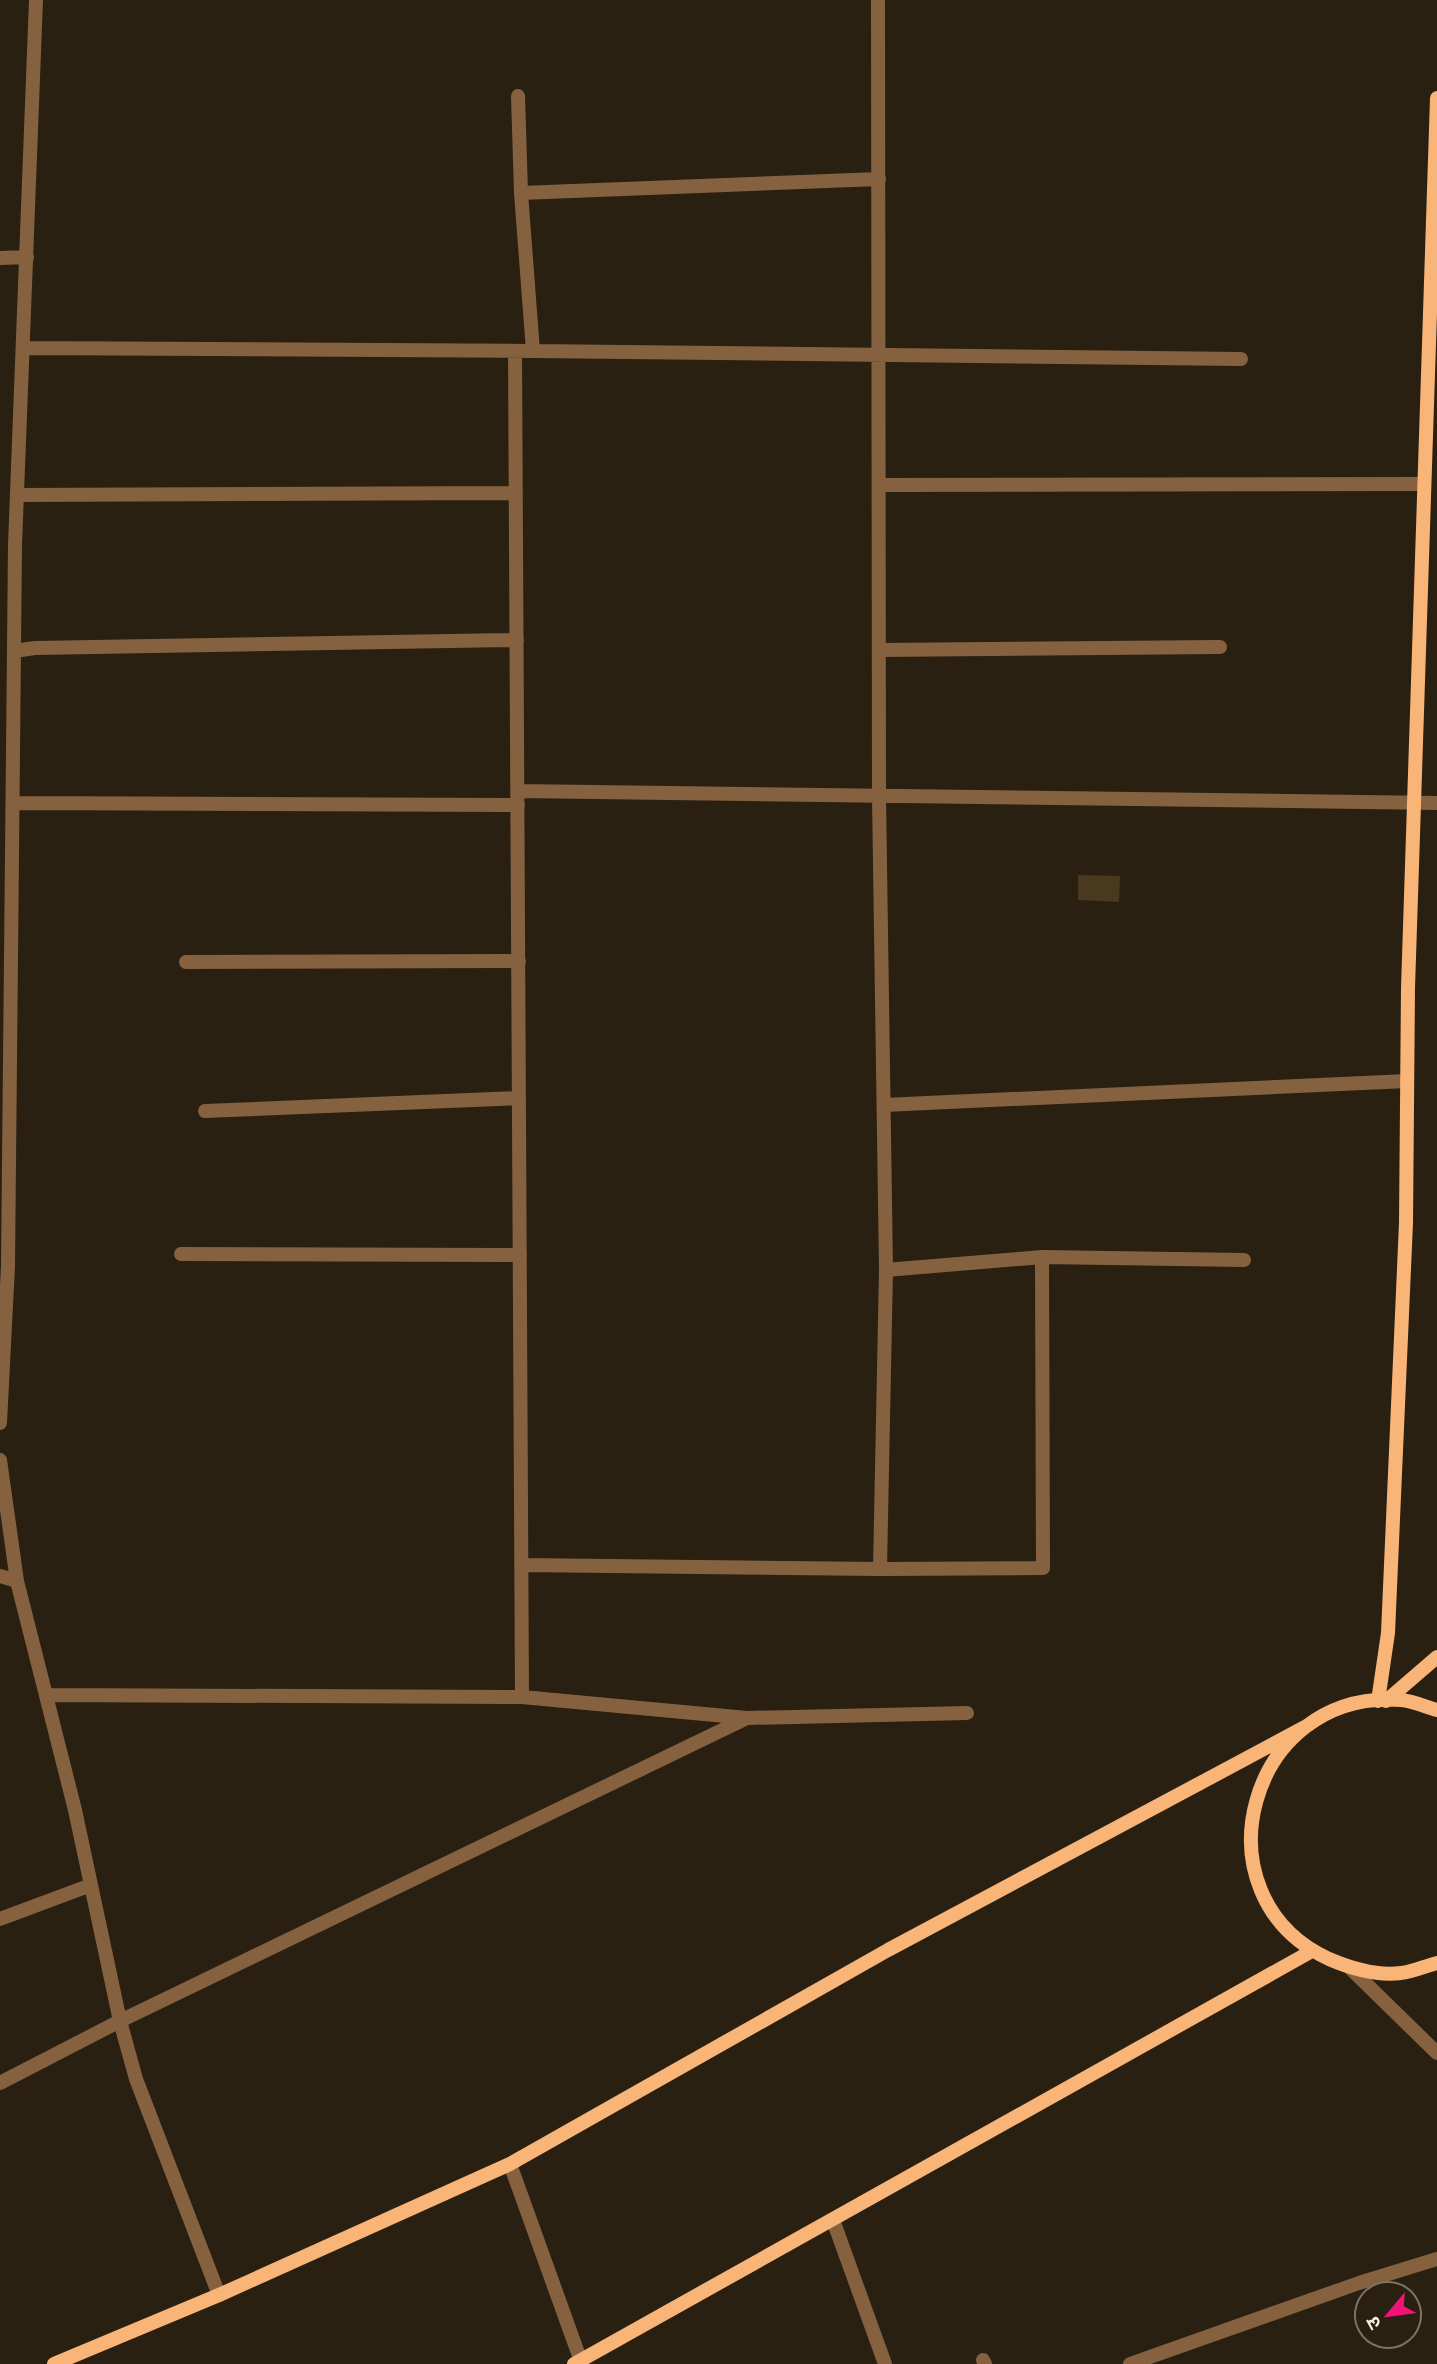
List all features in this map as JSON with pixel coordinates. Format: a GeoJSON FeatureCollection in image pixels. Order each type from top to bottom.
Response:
{"type":"FeatureCollection","features":[{"type":"Feature","properties":{"kind":"street"},"geometry":{"type":"LineString","coordinates":[[0,1423],[8,1266],[5,1071],[13,803],[17,495],[36,0]]}},
{"type":"Feature","properties":{"kind":"street"},"geometry":{"type":"LineString","coordinates":[[878,0],[879,796],[886,1270],[880,1569]]}},
{"type":"Feature","properties":{"kind":"street"},"geometry":{"type":"LineString","coordinates":[[518,96],[521,193],[533,351]]}},
{"type":"Feature","properties":{"kind":"street"},"geometry":{"type":"LineString","coordinates":[[1382,1701],[1406,1223],[1413,803],[1437,97]]}},
{"type":"Feature","properties":{"kind":"street"},"geometry":{"type":"LineString","coordinates":[[521,193],[879,178]]}},
{"type":"Feature","properties":{"kind":"street"},"geometry":{"type":"LineString","coordinates":[[0,258],[27,257]]}},
{"type":"Feature","properties":{"kind":"street"},"geometry":{"type":"LineString","coordinates":[[23,348],[1241,359]]}},
{"type":"Feature","properties":{"kind":"street"},"geometry":{"type":"LineString","coordinates":[[515,351],[522,1697]]}},
{"type":"Feature","properties":{"kind":"street"},"geometry":{"type":"LineString","coordinates":[[880,485],[1424,484]]}},
{"type":"Feature","properties":{"kind":"street"},"geometry":{"type":"LineString","coordinates":[[17,495],[516,493]]}},
{"type":"Feature","properties":{"kind":"street"},"geometry":{"type":"LineString","coordinates":[[14,651],[49,648],[517,640]]}},
{"type":"Feature","properties":{"kind":"street"},"geometry":{"type":"LineString","coordinates":[[879,650],[1220,647]]}},
{"type":"Feature","properties":{"kind":"street"},"geometry":{"type":"LineString","coordinates":[[13,803],[879,796],[1437,803]]}},
{"type":"Feature","properties":{"kind":"street"},"geometry":{"type":"LineString","coordinates":[[186,962],[519,961]]}},
{"type":"Feature","properties":{"kind":"street"},"geometry":{"type":"LineString","coordinates":[[884,1105],[1407,1081]]}},
{"type":"Feature","properties":{"kind":"street"},"geometry":{"type":"LineString","coordinates":[[205,1111],[519,1098]]}},
{"type":"Feature","properties":{"kind":"street"},"geometry":{"type":"LineString","coordinates":[[181,1254],[520,1255]]}},
{"type":"Feature","properties":{"kind":"street"},"geometry":{"type":"LineString","coordinates":[[886,1270],[1042,1257],[1244,1260]]}},
{"type":"Feature","properties":{"kind":"street"},"geometry":{"type":"LineString","coordinates":[[522,1565],[1044,1568],[1042,1257]]}},
{"type":"Feature","properties":{"kind":"street"},"geometry":{"type":"LineString","coordinates":[[0,1460],[17,1581],[91,1885],[120,2021],[136,2079],[219,2295]]}},
{"type":"Feature","properties":{"kind":"street"},"geometry":{"type":"LineString","coordinates":[[0,1576],[17,1581]]}},
{"type":"Feature","properties":{"kind":"street"},"geometry":{"type":"LineString","coordinates":[[1382,1701],[1437,1657]]}},
{"type":"Feature","properties":{"kind":"street"},"geometry":{"type":"LineString","coordinates":[[46,1695],[522,1697],[747,1718],[967,1713]]}},
{"type":"Feature","properties":{"kind":"street"},"geometry":{"type":"LineString","coordinates":[[54,2364],[219,2295],[510,2164],[888,1950],[1335,1710],[1367,1701],[1402,1700],[1437,1710]]}},
{"type":"Feature","properties":{"kind":"street"},"geometry":{"type":"LineString","coordinates":[[0,2083],[120,2021],[747,1718]]}},
{"type":"Feature","properties":{"kind":"street"},"geometry":{"type":"LineString","coordinates":[[1304,1727],[1280,1751],[1262,1780],[1252,1813],[1251,1853],[1261,1891],[1282,1925],[1312,1951],[1351,1969],[1437,2053]]}},
{"type":"Feature","properties":{"kind":"street"},"geometry":{"type":"LineString","coordinates":[[0,1919],[91,1885]]}},
{"type":"Feature","properties":{"kind":"street"},"geometry":{"type":"LineString","coordinates":[[510,2164],[579,2363],[1312,1951]]}},
{"type":"Feature","properties":{"kind":"street"},"geometry":{"type":"LineString","coordinates":[[1351,1969],[1400,1973],[1437,1963]]}},
{"type":"Feature","properties":{"kind":"street"},"geometry":{"type":"LineString","coordinates":[[833,2220],[886,2364]]}},
{"type":"Feature","properties":{"kind":"street"},"geometry":{"type":"LineString","coordinates":[[1129,2364],[1359,2283],[1437,2259]]}},
{"type":"Feature","properties":{"kind":"building"},"geometry":{"type":"Polygon","coordinates":[[[1078,875],[1120,876],[1119,902],[1078,900],[1078,875]]]}}]}
